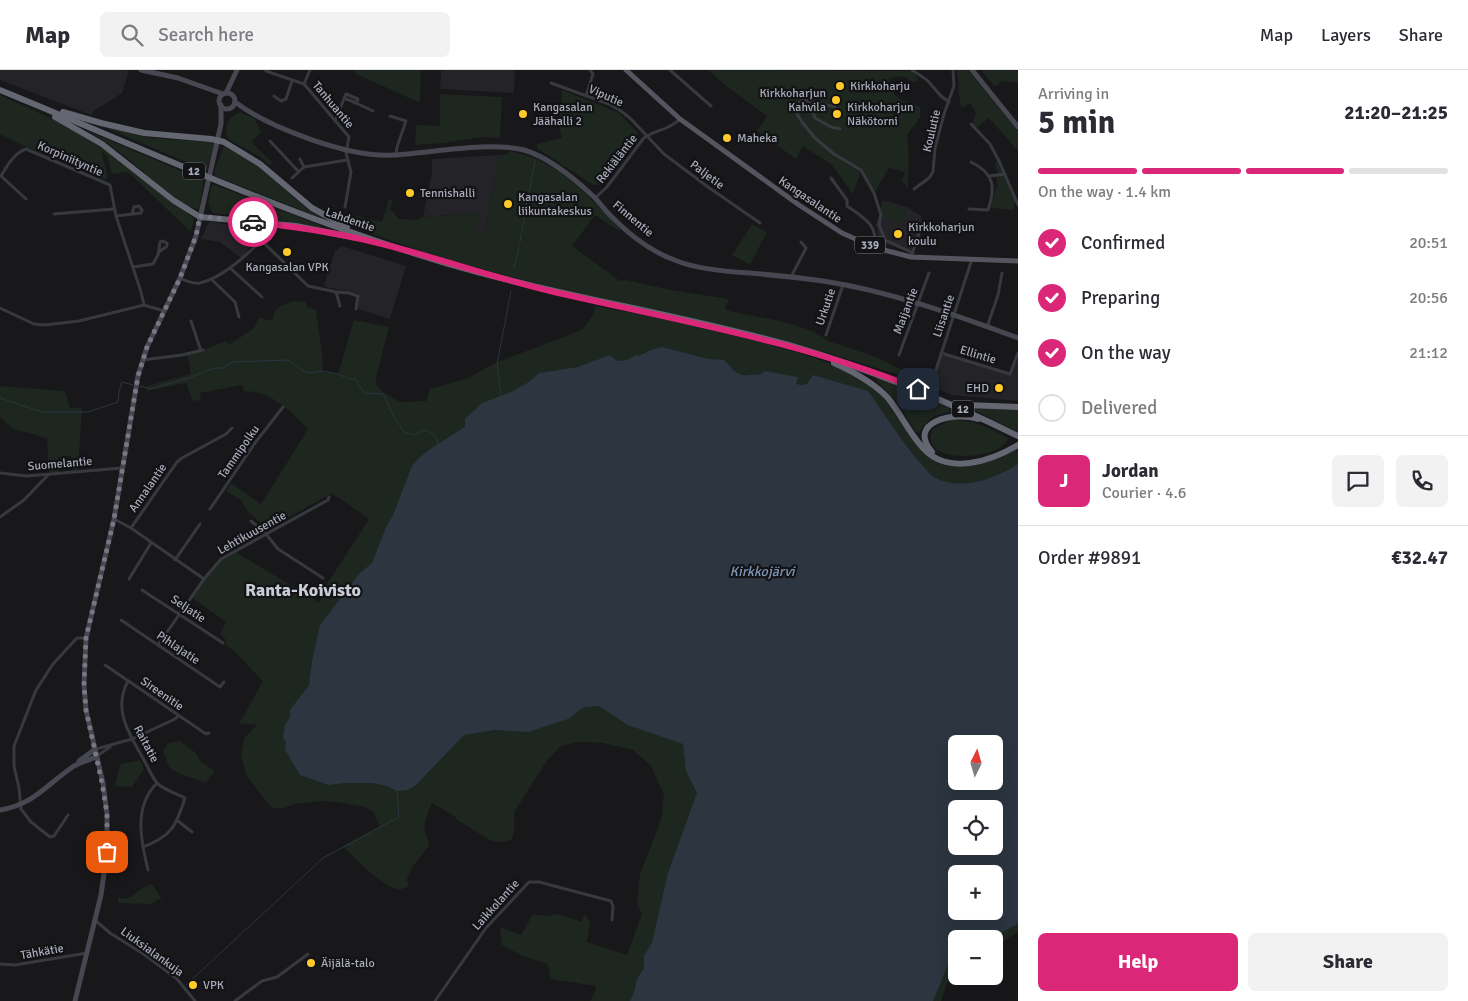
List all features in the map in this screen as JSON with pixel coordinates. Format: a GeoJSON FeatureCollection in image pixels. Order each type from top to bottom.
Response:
{"type":"FeatureCollection","features":[{"type":"Feature","properties":{"kind":"highway"},"geometry":{"type":"LineString","coordinates":[[0,90],[115,127],[159,135],[217,141],[230,146],[260,164],[303,202],[322,214],[390,246]]}},
{"type":"Feature","properties":{"kind":"highway"},"geometry":{"type":"LineString","coordinates":[[0,90],[90,136],[126,161],[173,200],[200,216],[304,228],[390,246]]}},
{"type":"Feature","properties":{"kind":"highway","name":"Lahdentie"},"geometry":{"type":"LineString","coordinates":[[0,90],[264,201],[390,246],[518,283],[722,328],[791,346],[918,389],[1018,436]]}},
{"type":"Feature","properties":{"kind":"highway"},"geometry":{"type":"LineString","coordinates":[[791,346],[846,368],[871,384],[887,397],[896,408],[922,447],[928,453],[941,459],[953,463],[982,461],[1018,445]]}},
{"type":"Feature","properties":{"kind":"highway"},"geometry":{"type":"LineString","coordinates":[[918,389],[961,404],[1018,407]]}},
{"type":"Feature","properties":{"kind":"highway"},"geometry":{"type":"LineString","coordinates":[[941,459],[928,448],[926,437],[929,426],[941,419],[951,416],[964,416],[1008,431]]}},
{"type":"Feature","properties":{"kind":"main road"},"geometry":{"type":"LineString","coordinates":[[141,70],[178,78],[222,98]]}},
{"type":"Feature","properties":{"kind":"main road"},"geometry":{"type":"LineString","coordinates":[[75,1001],[96,920],[105,872],[107,833],[107,814],[102,783],[86,710],[84,685],[86,638],[114,519],[135,390],[143,360],[180,278],[196,236],[221,124],[222,98],[237,70]]}},
{"type":"Feature","properties":{"kind":"main road","name":"Kangasalantie"},"geometry":{"type":"LineString","coordinates":[[626,70],[680,119],[825,223],[848,236],[873,247],[912,255],[972,260],[1018,261]]}},
{"type":"Feature","properties":{"kind":"main road"},"geometry":{"type":"LineString","coordinates":[[972,70],[1018,127]]}},
{"type":"Feature","properties":{"kind":"main road"},"geometry":{"type":"LineString","coordinates":[[221,124],[234,99],[234,78]]}},
{"type":"Feature","properties":{"kind":"main road","name":"Finnentie"},"geometry":{"type":"LineString","coordinates":[[249,111],[224,108],[222,98],[230,94],[249,111],[264,120],[319,142],[378,155],[485,148],[508,148],[525,151],[546,160],[567,175],[595,198],[624,228],[660,253],[678,262],[716,271],[791,278],[843,285],[880,293],[1018,338]]}},
{"type":"Feature","properties":{"kind":"main road"},"geometry":{"type":"LineString","coordinates":[[0,810],[20,805],[43,792],[94,750]]}},
{"type":"Feature","properties":{"kind":"main road"},"geometry":{"type":"LineString","coordinates":[[75,765],[96,757]]}},
{"type":"Feature","properties":{"kind":"street","name":"Tanhuantie"},"geometry":{"type":"LineString","coordinates":[[267,70],[304,84],[349,137],[347,149]]}},
{"type":"Feature","properties":{"kind":"street"},"geometry":{"type":"LineString","coordinates":[[304,84],[310,70]]}},
{"type":"Feature","properties":{"kind":"street"},"geometry":{"type":"LineString","coordinates":[[586,96],[593,74],[590,70]]}},
{"type":"Feature","properties":{"kind":"street"},"geometry":{"type":"LineString","coordinates":[[670,70],[711,106]]}},
{"type":"Feature","properties":{"kind":"street"},"geometry":{"type":"LineString","coordinates":[[912,70],[927,80],[949,102]]}},
{"type":"Feature","properties":{"kind":"street","name":"Koulutie"},"geometry":{"type":"LineString","coordinates":[[914,189],[929,178],[932,172],[935,148],[954,86],[953,70]]}},
{"type":"Feature","properties":{"kind":"street"},"geometry":{"type":"LineString","coordinates":[[274,96],[281,101],[286,98],[292,81]]}},
{"type":"Feature","properties":{"kind":"street","name":"Viputie"},"geometry":{"type":"LineString","coordinates":[[551,84],[609,104],[631,119],[646,136]]}},
{"type":"Feature","properties":{"kind":"street"},"geometry":{"type":"LineString","coordinates":[[335,121],[344,98],[374,111]]}},
{"type":"Feature","properties":{"kind":"street"},"geometry":{"type":"LineString","coordinates":[[808,100],[815,118],[831,128],[840,129]]}},
{"type":"Feature","properties":{"kind":"street"},"geometry":{"type":"LineString","coordinates":[[835,107],[808,100],[801,101],[797,107],[797,114],[815,138],[834,154],[861,170],[866,177],[879,206],[878,212],[881,215],[879,225],[885,240],[912,255],[922,225]]}},
{"type":"Feature","properties":{"kind":"street"},"geometry":{"type":"LineString","coordinates":[[390,116],[406,121],[396,155]]}},
{"type":"Feature","properties":{"kind":"street","name":"Rekiäläntie"},"geometry":{"type":"LineString","coordinates":[[595,198],[608,187],[646,136],[664,130],[680,119]]}},
{"type":"Feature","properties":{"kind":"street"},"geometry":{"type":"LineString","coordinates":[[970,124],[990,144],[1018,205]]}},
{"type":"Feature","properties":{"kind":"street","name":"Paljetie"},"geometry":{"type":"LineString","coordinates":[[646,136],[664,154],[708,188],[760,223]]}},
{"type":"Feature","properties":{"kind":"street"},"geometry":{"type":"LineString","coordinates":[[270,141],[298,171]]}},
{"type":"Feature","properties":{"kind":"street","name":"Korpiniityntie"},"geometry":{"type":"LineString","coordinates":[[26,198],[0,176],[20,151],[26,149],[110,186],[114,209],[144,306]]}},
{"type":"Feature","properties":{"kind":"street"},"geometry":{"type":"LineString","coordinates":[[345,207],[351,172],[347,160],[347,149]]}},
{"type":"Feature","properties":{"kind":"street"},"geometry":{"type":"LineString","coordinates":[[300,159],[304,167]]}},
{"type":"Feature","properties":{"kind":"street"},"geometry":{"type":"LineString","coordinates":[[292,178],[304,167],[347,160]]}},
{"type":"Feature","properties":{"kind":"street"},"geometry":{"type":"LineString","coordinates":[[969,209],[988,210],[993,189],[990,176],[971,162]]}},
{"type":"Feature","properties":{"kind":"street"},"geometry":{"type":"LineString","coordinates":[[990,176],[1005,174]]}},
{"type":"Feature","properties":{"kind":"street"},"geometry":{"type":"LineString","coordinates":[[830,178],[847,200],[847,206],[872,225],[875,237],[873,247]]}},
{"type":"Feature","properties":{"kind":"street"},"geometry":{"type":"LineString","coordinates":[[54,214],[114,209]]}},
{"type":"Feature","properties":{"kind":"street"},"geometry":{"type":"LineString","coordinates":[[116,216],[132,214]]}},
{"type":"Feature","properties":{"kind":"street"},"geometry":{"type":"LineString","coordinates":[[180,278],[199,284],[230,268],[260,242],[264,243],[308,286],[358,296],[356,309]]}},
{"type":"Feature","properties":{"kind":"street"},"geometry":{"type":"LineString","coordinates":[[791,278],[806,248],[801,242]]}},
{"type":"Feature","properties":{"kind":"street"},"geometry":{"type":"LineString","coordinates":[[133,267],[153,264],[159,252]]}},
{"type":"Feature","properties":{"kind":"street","name":"Liisantie"},"geometry":{"type":"LineString","coordinates":[[933,379],[972,260]]}},
{"type":"Feature","properties":{"kind":"street"},"geometry":{"type":"LineString","coordinates":[[230,268],[262,297]]}},
{"type":"Feature","properties":{"kind":"street","name":"Maijantie"},"geometry":{"type":"LineString","coordinates":[[899,355],[929,273]]}},
{"type":"Feature","properties":{"kind":"street"},"geometry":{"type":"LineString","coordinates":[[987,327],[998,295],[1002,274]]}},
{"type":"Feature","properties":{"kind":"street"},"geometry":{"type":"LineString","coordinates":[[211,278],[235,302],[239,317]]}},
{"type":"Feature","properties":{"kind":"street","name":"Urkutie"},"geometry":{"type":"LineString","coordinates":[[826,336],[843,285]]}},
{"type":"Feature","properties":{"kind":"street"},"geometry":{"type":"LineString","coordinates":[[336,292],[340,306]]}},
{"type":"Feature","properties":{"kind":"street"},"geometry":{"type":"LineString","coordinates":[[0,308],[34,324],[45,325],[80,321],[144,306],[164,311]]}},
{"type":"Feature","properties":{"kind":"street"},"geometry":{"type":"LineString","coordinates":[[143,360],[202,351],[191,321]]}},
{"type":"Feature","properties":{"kind":"street","name":"Ellintie"},"geometry":{"type":"LineString","coordinates":[[941,353],[1010,374],[1018,353]]}},
{"type":"Feature","properties":{"kind":"street","name":"Tammipolku"},"geometry":{"type":"LineString","coordinates":[[210,509],[255,443],[283,407]]}},
{"type":"Feature","properties":{"kind":"street","name":"Annalantie"},"geometry":{"type":"LineString","coordinates":[[131,528],[177,462],[226,434],[232,428]]}},
{"type":"Feature","properties":{"kind":"street","name":"Suomelantie"},"geometry":{"type":"LineString","coordinates":[[0,473],[27,476],[115,467],[122,468]]}},
{"type":"Feature","properties":{"kind":"street"},"geometry":{"type":"LineString","coordinates":[[0,517],[24,500],[49,475]]}},
{"type":"Feature","properties":{"kind":"street","name":"Lehtikuusentie"},"geometry":{"type":"LineString","coordinates":[[158,644],[204,579],[221,559],[328,500],[329,497]]}},
{"type":"Feature","properties":{"kind":"street"},"geometry":{"type":"LineString","coordinates":[[114,519],[131,528],[204,579]]}},
{"type":"Feature","properties":{"kind":"street"},"geometry":{"type":"LineString","coordinates":[[251,521],[266,534],[278,549],[323,578]]}},
{"type":"Feature","properties":{"kind":"street"},"geometry":{"type":"LineString","coordinates":[[175,560],[200,524]]}},
{"type":"Feature","properties":{"kind":"street"},"geometry":{"type":"LineString","coordinates":[[129,579],[151,543]]}},
{"type":"Feature","properties":{"kind":"street"},"geometry":{"type":"LineString","coordinates":[[175,551],[179,554]]}},
{"type":"Feature","properties":{"kind":"street","name":"Seljatie"},"geometry":{"type":"LineString","coordinates":[[142,590],[223,643]]}},
{"type":"Feature","properties":{"kind":"street","name":"Pihlajatie"},"geometry":{"type":"LineString","coordinates":[[121,620],[220,687],[224,682]]}},
{"type":"Feature","properties":{"kind":"street"},"geometry":{"type":"LineString","coordinates":[[68,815],[54,836],[50,837],[31,822],[20,805],[14,766],[14,746],[36,690],[53,664],[77,638],[86,638]]}},
{"type":"Feature","properties":{"kind":"street","name":"Sireenitie"},"geometry":{"type":"LineString","coordinates":[[106,665],[178,716],[206,734],[209,733]]}},
{"type":"Feature","properties":{"kind":"street","name":"Raitatie"},"geometry":{"type":"LineString","coordinates":[[128,681],[124,687],[122,713],[132,739],[158,783]]}},
{"type":"Feature","properties":{"kind":"street"},"geometry":{"type":"LineString","coordinates":[[94,750],[132,739],[178,716]]}},
{"type":"Feature","properties":{"kind":"street"},"geometry":{"type":"LineString","coordinates":[[96,757],[111,746]]}},
{"type":"Feature","properties":{"kind":"street"},"geometry":{"type":"LineString","coordinates":[[142,847],[168,833],[178,821],[185,798],[158,783],[146,800],[140,829],[142,847],[148,870]]}},
{"type":"Feature","properties":{"kind":"street"},"geometry":{"type":"LineString","coordinates":[[178,821],[192,832]]}},
{"type":"Feature","properties":{"kind":"street","name":"Laikkolantie"},"geometry":{"type":"LineString","coordinates":[[435,1001],[486,928],[529,882],[539,882],[611,901],[614,906],[612,920]]}},
{"type":"Feature","properties":{"kind":"street","name":"Liuksialankuja"},"geometry":{"type":"LineString","coordinates":[[96,920],[110,933],[145,955],[177,979],[195,1001]]}},
{"type":"Feature","properties":{"kind":"street","name":"Tähkätie"},"geometry":{"type":"LineString","coordinates":[[0,964],[15,966],[87,953]]}},
{"type":"Feature","properties":{"kind":"street"},"geometry":{"type":"LineString","coordinates":[[235,1001],[262,981],[277,977],[308,954]]}},
{"type":"Feature","properties":{"kind":"shaded area"},"geometry":{"type":"Polygon","coordinates":[[[0,70],[129,71],[122,93],[94,111],[91,115],[0,80],[0,70]]]}},
{"type":"Feature","properties":{"kind":"shaded area"},"geometry":{"type":"Polygon","coordinates":[[[355,70],[421,70],[420,103],[354,73],[355,70]]]}},
{"type":"Feature","properties":{"kind":"shaded area"},"geometry":{"type":"Polygon","coordinates":[[[441,70],[515,70],[514,93],[440,89],[441,70]]]}},
{"type":"Feature","properties":{"kind":"shaded area"},"geometry":{"type":"Polygon","coordinates":[[[708,70],[913,71],[919,81],[913,82],[903,76],[889,78],[891,90],[898,98],[920,107],[920,118],[907,135],[909,155],[908,188],[902,181],[905,172],[889,168],[875,192],[861,170],[853,194],[831,164],[803,146],[796,159],[757,131],[767,116],[708,70]]]}},
{"type":"Feature","properties":{"kind":"shaded area"},"geometry":{"type":"Polygon","coordinates":[[[956,70],[968,70],[1018,131],[1018,151],[989,118],[976,128],[972,124],[976,113],[970,103],[962,108],[956,70]]]}},
{"type":"Feature","properties":{"kind":"shaded area"},"geometry":{"type":"Polygon","coordinates":[[[981,70],[1018,70],[1018,83],[1002,81],[995,87],[981,70]]]}},
{"type":"Feature","properties":{"kind":"shaded area"},"geometry":{"type":"Polygon","coordinates":[[[562,90],[619,113],[637,132],[637,138],[605,182],[601,184],[590,183],[537,148],[537,144],[562,138],[560,131],[562,90]]]}},
{"type":"Feature","properties":{"kind":"shaded area"},"geometry":{"type":"Polygon","coordinates":[[[440,94],[502,97],[500,138],[483,137],[415,145],[416,125],[440,126],[440,94]]]}},
{"type":"Feature","properties":{"kind":"shaded area"},"geometry":{"type":"Polygon","coordinates":[[[0,95],[63,125],[107,151],[190,215],[194,219],[191,232],[128,172],[112,174],[107,156],[101,151],[108,177],[105,180],[0,134],[0,95]]]}},
{"type":"Feature","properties":{"kind":"shaded area"},"geometry":{"type":"Polygon","coordinates":[[[240,112],[255,119],[261,132],[251,142],[273,163],[269,165],[262,158],[228,139],[226,130],[229,119],[240,112]]]}},
{"type":"Feature","properties":{"kind":"shaded area"},"geometry":{"type":"Polygon","coordinates":[[[104,127],[151,138],[211,142],[213,148],[207,171],[104,127]]]}},
{"type":"Feature","properties":{"kind":"shaded area"},"geometry":{"type":"Polygon","coordinates":[[[86,130],[204,181],[198,210],[167,192],[118,151],[86,130]]]}},
{"type":"Feature","properties":{"kind":"shaded area"},"geometry":{"type":"Polygon","coordinates":[[[224,146],[259,166],[307,209],[329,221],[215,176],[215,169],[224,146]]]}},
{"type":"Feature","properties":{"kind":"shaded area"},"geometry":{"type":"Polygon","coordinates":[[[509,151],[528,156],[558,171],[584,192],[621,229],[619,231],[595,215],[572,246],[620,281],[626,280],[671,290],[729,299],[725,309],[729,311],[795,325],[828,341],[878,358],[911,372],[909,378],[819,350],[750,332],[534,283],[486,270],[439,257],[345,223],[348,214],[382,222],[389,199],[393,200],[390,209],[399,219],[418,220],[423,217],[479,213],[475,233],[485,234],[499,155],[508,154],[509,151]]]}},
{"type":"Feature","properties":{"kind":"shaded area"},"geometry":{"type":"Polygon","coordinates":[[[499,155],[485,234],[475,233],[478,213],[423,217],[432,172],[432,159],[499,155]]]}},
{"type":"Feature","properties":{"kind":"shaded area"},"geometry":{"type":"Polygon","coordinates":[[[998,160],[1015,201],[1013,210],[991,208],[998,186],[996,176],[999,176],[995,164],[998,160]]]}},
{"type":"Feature","properties":{"kind":"shaded area"},"geometry":{"type":"Polygon","coordinates":[[[212,184],[320,225],[322,228],[270,219],[212,213],[208,203],[212,184]]]}},
{"type":"Feature","properties":{"kind":"shaded area","name":"Kirkkoharjun koulu"},"geometry":{"type":"Polygon","coordinates":[[[883,200],[907,207],[921,216],[922,225],[913,253],[879,242],[876,224],[883,200]]]}},
{"type":"Feature","properties":{"kind":"shaded area"},"geometry":{"type":"Polygon","coordinates":[[[886,202],[907,209],[904,223],[885,218],[881,214],[886,202]]]}},
{"type":"Feature","properties":{"kind":"shaded area"},"geometry":{"type":"Polygon","coordinates":[[[209,222],[267,229],[261,238],[255,241],[241,258],[220,242],[201,239],[209,222]]]}},
{"type":"Feature","properties":{"kind":"shaded area"},"geometry":{"type":"Polygon","coordinates":[[[752,224],[767,232],[750,265],[732,255],[752,224]]]}},
{"type":"Feature","properties":{"kind":"shaded area"},"geometry":{"type":"Polygon","coordinates":[[[342,246],[406,266],[390,319],[355,308],[357,293],[324,285],[335,251],[342,246]]]}},
{"type":"Feature","properties":{"kind":"shaded area","name":"Kirkkojärvi"},"geometry":{"type":"Polygon","coordinates":[[[294,301],[305,302],[308,308],[316,309],[323,361],[322,369],[324,372],[338,374],[354,320],[389,327],[376,377],[377,386],[400,402],[426,401],[430,389],[468,378],[495,363],[582,330],[593,315],[595,306],[681,322],[797,353],[836,366],[861,378],[872,386],[889,404],[916,441],[934,459],[942,464],[962,467],[972,466],[1000,458],[1018,449],[1018,932],[1003,941],[1003,930],[948,930],[948,981],[941,1001],[590,1001],[596,990],[595,986],[550,979],[548,964],[522,956],[502,945],[500,927],[521,935],[533,914],[546,916],[559,914],[581,922],[585,914],[590,923],[587,942],[627,955],[642,914],[637,904],[640,874],[661,820],[664,795],[651,766],[633,750],[603,743],[579,742],[561,746],[546,762],[515,811],[512,839],[506,841],[491,841],[432,803],[425,824],[429,846],[413,866],[407,878],[409,886],[402,889],[391,887],[384,883],[343,846],[380,826],[373,812],[365,807],[322,801],[295,804],[281,809],[271,807],[247,777],[241,755],[244,738],[258,724],[239,724],[263,681],[226,645],[226,640],[220,634],[226,622],[191,597],[218,562],[234,551],[320,603],[325,587],[369,519],[332,493],[268,529],[248,512],[241,500],[226,491],[231,483],[261,504],[308,429],[294,415],[270,397],[253,392],[244,392],[242,385],[200,393],[201,400],[193,401],[186,383],[147,391],[147,386],[191,374],[187,354],[226,341],[229,345],[254,328],[259,318],[273,321],[274,313],[282,305],[294,301]]]}},
{"type":"Feature","properties":{"kind":"shaded area"},"geometry":{"type":"Polygon","coordinates":[[[941,353],[1010,374],[1018,354],[1018,401],[952,395],[932,387],[941,353]]]}},
{"type":"Feature","properties":{"kind":"shaded area"},"geometry":{"type":"Polygon","coordinates":[[[876,377],[949,408],[950,412],[934,416],[924,425],[919,433],[916,432],[897,402],[877,381],[876,377]]]}},
{"type":"Feature","properties":{"kind":"shaded area"},"geometry":{"type":"Polygon","coordinates":[[[0,386],[65,391],[70,408],[82,408],[78,470],[73,471],[71,456],[58,457],[59,472],[49,472],[47,438],[13,429],[0,417],[0,386]]]}},
{"type":"Feature","properties":{"kind":"shaded area"},"geometry":{"type":"Polygon","coordinates":[[[968,407],[1018,410],[1018,432],[968,407]]]}},
{"type":"Feature","properties":{"kind":"shaded area"},"geometry":{"type":"Polygon","coordinates":[[[951,420],[960,420],[987,427],[1008,438],[1003,446],[992,452],[962,456],[948,454],[936,449],[931,441],[933,429],[951,420]]]}},
{"type":"Feature","properties":{"kind":"shaded area"},"geometry":{"type":"Polygon","coordinates":[[[180,741],[197,754],[200,761],[215,771],[206,783],[178,773],[169,767],[163,751],[168,743],[180,741]]]}},
{"type":"Feature","properties":{"kind":"shaded area"},"geometry":{"type":"Polygon","coordinates":[[[140,760],[144,769],[132,787],[115,786],[120,764],[140,760]]]}},
{"type":"Feature","properties":{"kind":"shaded area"},"geometry":{"type":"Polygon","coordinates":[[[149,885],[153,885],[162,900],[158,899],[151,904],[118,903],[118,897],[126,899],[149,885]]]}},
{"type":"Feature","properties":{"kind":"water","name":"Kirkkojärvi"},"geometry":{"type":"Polygon","coordinates":[[[662,347],[708,359],[724,360],[735,372],[741,375],[759,375],[765,371],[798,377],[796,384],[802,385],[807,384],[813,375],[868,391],[915,457],[931,475],[944,481],[955,483],[977,482],[988,479],[1018,464],[1018,924],[1003,932],[1003,930],[948,930],[948,965],[933,1001],[630,1001],[637,979],[644,968],[644,956],[652,943],[668,873],[697,793],[686,771],[683,744],[628,725],[599,706],[584,707],[568,719],[528,732],[495,730],[464,735],[416,785],[408,790],[397,791],[387,786],[372,783],[329,785],[300,775],[285,750],[286,741],[283,738],[285,725],[290,717],[290,710],[309,685],[320,625],[360,573],[372,563],[412,466],[420,457],[465,427],[465,419],[482,403],[511,392],[529,382],[539,373],[578,367],[610,355],[617,361],[627,360],[636,355],[639,356],[662,347]]]}},
{"type":"Feature","properties":{"kind":"waterway"},"geometry":{"type":"LineString","coordinates":[[528,198],[535,161]]}},
{"type":"Feature","properties":{"kind":"waterway"},"geometry":{"type":"LineString","coordinates":[[522,231],[527,201]]}},
{"type":"Feature","properties":{"kind":"waterway"},"geometry":{"type":"LineString","coordinates":[[520,242],[521,234]]}},
{"type":"Feature","properties":{"kind":"waterway"},"geometry":{"type":"LineString","coordinates":[[514,268],[519,247]]}},
{"type":"Feature","properties":{"kind":"waterway"},"geometry":{"type":"LineString","coordinates":[[501,395],[497,364],[511,291]]}},
{"type":"Feature","properties":{"kind":"waterway"},"geometry":{"type":"LineString","coordinates":[[140,386],[150,389],[189,378],[214,368],[223,368],[232,362],[288,360],[308,373],[323,371],[338,374],[349,379],[355,379],[364,393],[383,394],[393,415],[405,433],[415,435],[424,430],[427,431],[436,437],[438,445]]}},
{"type":"Feature","properties":{"kind":"waterway"},"geometry":{"type":"LineString","coordinates":[[0,398],[42,412],[88,412],[118,402],[122,382],[133,385]]}},
{"type":"Feature","properties":{"kind":"waterway"},"geometry":{"type":"LineString","coordinates":[[186,985],[323,858],[399,817],[397,791]]}},
{"type":"Feature","properties":{"kind":"way so far"},"geometry":{"type":"LineString","coordinates":[[107,852],[107,814],[86,710],[84,666],[90,616],[114,519],[138,376],[147,347],[180,278],[196,236],[200,216],[253,222]]}},
{"type":"Feature","properties":{"kind":"place","name":"Kirkkoharju"},"geometry":{"type":"Point","coordinates":[840,86]}},
{"type":"Feature","properties":{"kind":"place","name":"Kirkkoharjun Kahvila"},"geometry":{"type":"Point","coordinates":[836,100]}},
{"type":"Feature","properties":{"kind":"place","name":"Kangasalan Jäähalli 2"},"geometry":{"type":"Point","coordinates":[523,114]}},
{"type":"Feature","properties":{"kind":"place","name":"Kirkkoharjun Näkötorni"},"geometry":{"type":"Point","coordinates":[837,114]}},
{"type":"Feature","properties":{"kind":"place","name":"Maheka"},"geometry":{"type":"Point","coordinates":[727,138]}},
{"type":"Feature","properties":{"kind":"place","name":"Tennishalli"},"geometry":{"type":"Point","coordinates":[410,193]}},
{"type":"Feature","properties":{"kind":"place","name":"Kangasalan liikuntakeskus"},"geometry":{"type":"Point","coordinates":[508,204]}},
{"type":"Feature","properties":{"kind":"place","name":"Kirkkoharjun koulu"},"geometry":{"type":"Point","coordinates":[898,234]}},
{"type":"Feature","properties":{"kind":"place","name":"Kangasalan VPK"},"geometry":{"type":"Point","coordinates":[287,252]}},
{"type":"Feature","properties":{"kind":"place","name":"EHD"},"geometry":{"type":"Point","coordinates":[999,388]}},
{"type":"Feature","properties":{"kind":"place","name":"Äijälä-talo"},"geometry":{"type":"Point","coordinates":[311,963]}},
{"type":"Feature","properties":{"kind":"place","name":"VPK"},"geometry":{"type":"Point","coordinates":[193,985]}},
{"type":"Feature","properties":{"kind":"district","name":"Ranta-Koivisto"},"geometry":{"type":"Point","coordinates":[303,590]}},
{"type":"Feature","properties":{"kind":"route"},"geometry":{"type":"LineString","coordinates":[[253,222],[296,226],[335,233],[390,246],[518,283],[722,328],[830,358],[918,389]]}}]}
